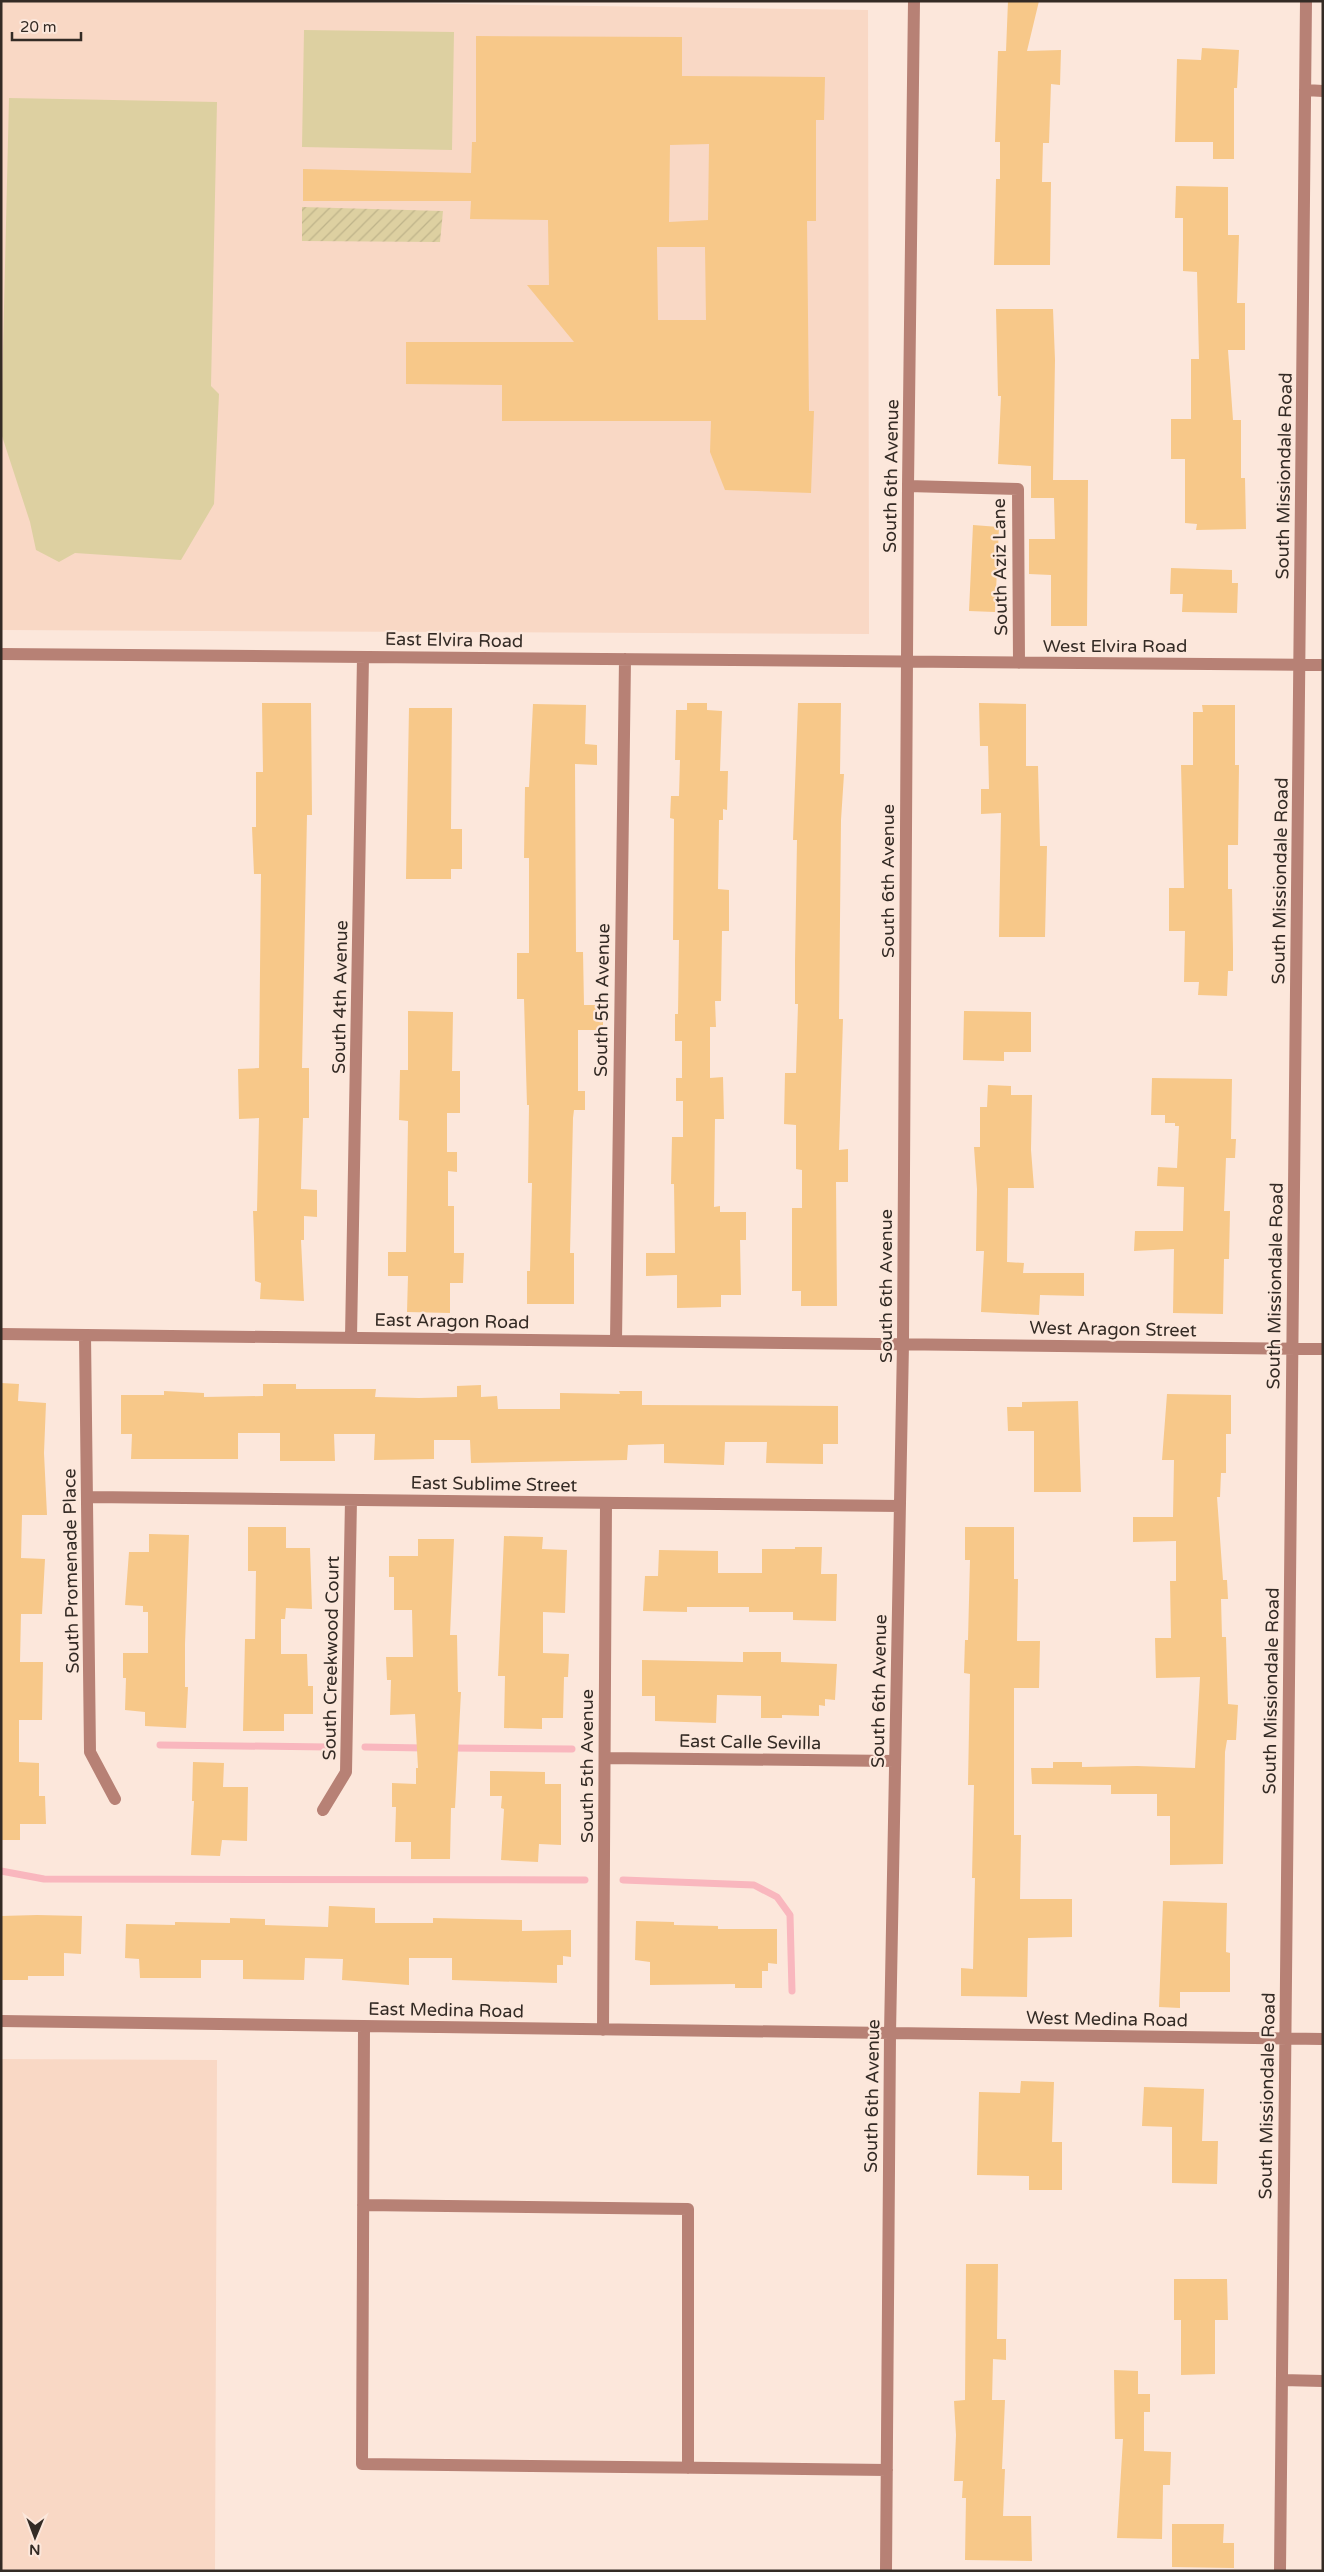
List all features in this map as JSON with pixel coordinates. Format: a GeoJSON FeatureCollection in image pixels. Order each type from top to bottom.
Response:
{"type":"FeatureCollection","features":[{"type":"Feature","properties":{"kind":"street","name":"South 6th Avenue"},"geometry":{"type":"LineString","coordinates":[[886,2571],[890,2034],[903,1344],[908,486],[914,1]]}},
{"type":"Feature","properties":{"kind":"street","name":"South Missiondale Road"},"geometry":{"type":"LineString","coordinates":[[1280,2571],[1306,1]]}},
{"type":"Feature","properties":{"kind":"street"},"geometry":{"type":"LineString","coordinates":[[1305,90],[1323,90]]}},
{"type":"Feature","properties":{"kind":"street","name":"South Aziz Lane"},"geometry":{"type":"LineString","coordinates":[[908,486],[1018,489],[1019,663]]}},
{"type":"Feature","properties":{"kind":"street","name":"East Elvira Road"},"geometry":{"type":"LineString","coordinates":[[1,654],[907,662]]}},
{"type":"Feature","properties":{"kind":"street","name":"South 4th Avenue"},"geometry":{"type":"LineString","coordinates":[[351,1338],[363,657]]}},
{"type":"Feature","properties":{"kind":"street","name":"South 5th Avenue"},"geometry":{"type":"LineString","coordinates":[[616,1340],[625,659]]}},
{"type":"Feature","properties":{"kind":"street","name":"West Elvira Road"},"geometry":{"type":"LineString","coordinates":[[907,662],[1323,665]]}},
{"type":"Feature","properties":{"kind":"street","name":"East Aragon Road"},"geometry":{"type":"LineString","coordinates":[[1,1334],[903,1344]]}},
{"type":"Feature","properties":{"kind":"street","name":"South Promenade Place"},"geometry":{"type":"LineString","coordinates":[[85,1335],[90,1752],[115,1800]]}},
{"type":"Feature","properties":{"kind":"street","name":"West Aragon Street"},"geometry":{"type":"LineString","coordinates":[[903,1344],[1323,1349]]}},
{"type":"Feature","properties":{"kind":"street","name":"East Sublime Street"},"geometry":{"type":"LineString","coordinates":[[88,1497],[900,1506]]}},
{"type":"Feature","properties":{"kind":"street","name":"South Creekwood Court"},"geometry":{"type":"LineString","coordinates":[[323,1810],[346,1772],[351,1500]]}},
{"type":"Feature","properties":{"kind":"street","name":"South 5th Avenue"},"geometry":{"type":"LineString","coordinates":[[604,2030],[606,1503]]}},
{"type":"Feature","properties":{"kind":"street","name":"East Calle Sevilla"},"geometry":{"type":"LineString","coordinates":[[605,1758],[895,1761]]}},
{"type":"Feature","properties":{"kind":"street","name":"East Medina Road"},"geometry":{"type":"LineString","coordinates":[[1,2022],[890,2034]]}},
{"type":"Feature","properties":{"kind":"street"},"geometry":{"type":"LineString","coordinates":[[364,2027],[362,2464],[887,2470]]}},
{"type":"Feature","properties":{"kind":"street","name":"West Medina Road"},"geometry":{"type":"LineString","coordinates":[[890,2034],[1323,2038]]}},
{"type":"Feature","properties":{"kind":"street"},"geometry":{"type":"LineString","coordinates":[[363,2205],[688,2209],[688,2468]]}},
{"type":"Feature","properties":{"kind":"street"},"geometry":{"type":"LineString","coordinates":[[1282,2380],[1323,2382]]}},
{"type":"Feature","properties":{"kind":"shaded area"},"geometry":{"type":"Polygon","coordinates":[[[1,1],[265,1],[868,10],[869,634],[1,630],[1,1]]]}},
{"type":"Feature","properties":{"kind":"shaded area"},"geometry":{"type":"Polygon","coordinates":[[[304,30],[454,32],[452,150],[302,147],[304,30]]]}},
{"type":"Feature","properties":{"kind":"shaded area"},"geometry":{"type":"Polygon","coordinates":[[[9,98],[217,102],[211,386],[219,394],[214,504],[181,560],[75,553],[59,562],[36,550],[30,522],[1,433],[9,98]]]}},
{"type":"Feature","properties":{"kind":"shaded area"},"geometry":{"type":"Polygon","coordinates":[[[302,207],[443,211],[440,242],[302,241],[302,207]]]}},
{"type":"Feature","properties":{"kind":"shaded area"},"geometry":{"type":"Polygon","coordinates":[[[1,2059],[217,2060],[215,2571],[1,2571],[1,2059]]]}},
{"type":"Feature","properties":{"kind":"building"},"geometry":{"type":"Polygon","coordinates":[[[1008,1],[1039,1],[1027,51],[1061,50],[1060,85],[1051,84],[1049,143],[1043,143],[1042,182],[1051,182],[1050,265],[994,265],[996,179],[1000,179],[1000,142],[995,142],[998,51],[1006,51],[1008,1]]]}},
{"type":"Feature","properties":{"kind":"building"},"geometry":{"type":"Polygon","coordinates":[[[476,36],[682,37],[682,76],[825,77],[824,120],[816,120],[816,221],[807,221],[809,411],[814,411],[811,493],[725,490],[710,452],[711,421],[502,421],[502,385],[406,384],[406,342],[574,342],[527,285],[549,285],[548,220],[470,219],[471,201],[303,201],[303,169],[471,173],[472,142],[476,142],[476,36]],[[709,144],[670,145],[669,222],[708,220],[709,144]],[[657,247],[658,320],[706,320],[705,247],[657,247]]]}},
{"type":"Feature","properties":{"kind":"building"},"geometry":{"type":"Polygon","coordinates":[[[1202,48],[1239,50],[1237,88],[1234,88],[1234,159],[1213,159],[1213,142],[1175,142],[1177,59],[1201,60],[1202,48]]]}},
{"type":"Feature","properties":{"kind":"building"},"geometry":{"type":"Polygon","coordinates":[[[1176,186],[1228,187],[1228,235],[1239,235],[1237,303],[1245,303],[1245,350],[1228,350],[1233,420],[1241,420],[1241,478],[1245,478],[1246,529],[1196,530],[1197,524],[1185,523],[1185,459],[1171,459],[1171,419],[1191,419],[1191,359],[1199,359],[1197,272],[1183,271],[1183,218],[1175,218],[1176,186]]]}},
{"type":"Feature","properties":{"kind":"building"},"geometry":{"type":"Polygon","coordinates":[[[996,309],[1053,309],[1055,360],[1053,480],[1088,480],[1087,626],[1051,626],[1051,575],[1029,574],[1029,539],[1055,539],[1054,498],[1031,498],[1031,466],[998,464],[1001,396],[998,396],[996,309]]]}},
{"type":"Feature","properties":{"kind":"building"},"geometry":{"type":"Polygon","coordinates":[[[973,525],[999,527],[995,612],[969,611],[973,525]]]}},
{"type":"Feature","properties":{"kind":"building"},"geometry":{"type":"Polygon","coordinates":[[[1171,568],[1232,570],[1232,583],[1238,583],[1237,613],[1182,612],[1183,594],[1170,594],[1171,568]]]}},
{"type":"Feature","properties":{"kind":"building"},"geometry":{"type":"Polygon","coordinates":[[[262,703],[311,703],[312,815],[307,815],[302,1068],[309,1068],[309,1118],[303,1118],[301,1189],[317,1190],[317,1217],[304,1216],[304,1240],[301,1240],[304,1301],[260,1299],[261,1283],[255,1281],[253,1211],[257,1211],[259,1118],[239,1119],[238,1069],[259,1068],[261,874],[254,874],[252,827],[256,827],[256,772],[263,772],[262,703]]]}},
{"type":"Feature","properties":{"kind":"building"},"geometry":{"type":"Polygon","coordinates":[[[687,703],[707,703],[707,710],[722,711],[720,771],[728,771],[727,810],[723,809],[723,820],[719,820],[718,889],[729,890],[729,931],[722,931],[721,1001],[715,1001],[716,1027],[710,1027],[710,1078],[723,1077],[724,1119],[715,1119],[714,1207],[720,1206],[720,1212],[746,1212],[746,1240],[740,1240],[741,1295],[721,1295],[721,1307],[677,1308],[677,1275],[646,1276],[646,1253],[675,1253],[674,1184],[671,1184],[672,1137],[683,1137],[683,1101],[676,1101],[676,1078],[682,1078],[682,1041],[675,1041],[675,1014],[678,1014],[679,940],[673,940],[674,819],[670,818],[671,796],[679,796],[680,760],[675,760],[676,710],[687,710],[687,703]]]}},
{"type":"Feature","properties":{"kind":"building"},"geometry":{"type":"Polygon","coordinates":[[[798,703],[841,703],[840,774],[844,774],[841,820],[839,1019],[843,1019],[839,1150],[848,1149],[848,1182],[836,1182],[837,1306],[801,1306],[801,1291],[792,1291],[792,1208],[802,1208],[802,1170],[796,1169],[796,1125],[784,1124],[785,1073],[796,1073],[798,1004],[795,1004],[797,840],[793,840],[798,703]]]}},
{"type":"Feature","properties":{"kind":"building"},"geometry":{"type":"Polygon","coordinates":[[[979,703],[1026,704],[1026,766],[1038,766],[1040,846],[1047,846],[1045,937],[999,937],[1001,813],[981,814],[981,789],[989,789],[988,746],[980,746],[979,703]]]}},
{"type":"Feature","properties":{"kind":"building"},"geometry":{"type":"Polygon","coordinates":[[[533,704],[586,705],[585,744],[597,745],[597,765],[575,764],[576,952],[583,952],[584,1005],[603,1005],[603,1030],[578,1030],[578,1091],[585,1091],[585,1110],[574,1110],[573,1118],[570,1253],[574,1253],[574,1304],[527,1304],[527,1271],[530,1271],[532,1183],[528,1183],[529,1105],[527,1105],[524,999],[517,999],[517,953],[529,953],[529,858],[524,858],[525,787],[529,787],[533,704]]]}},
{"type":"Feature","properties":{"kind":"building"},"geometry":{"type":"Polygon","coordinates":[[[1202,705],[1235,705],[1235,765],[1239,765],[1238,845],[1228,845],[1228,889],[1232,889],[1233,971],[1228,971],[1227,996],[1198,995],[1199,982],[1184,982],[1185,931],[1169,931],[1169,888],[1184,888],[1181,765],[1193,765],[1193,712],[1203,712],[1202,705]]]}},
{"type":"Feature","properties":{"kind":"building"},"geometry":{"type":"Polygon","coordinates":[[[409,708],[452,708],[451,829],[462,829],[462,869],[451,869],[451,879],[406,879],[409,708]]]}},
{"type":"Feature","properties":{"kind":"building"},"geometry":{"type":"Polygon","coordinates":[[[408,1011],[453,1012],[452,1071],[460,1071],[460,1113],[447,1113],[447,1152],[457,1152],[457,1172],[448,1171],[448,1206],[454,1206],[454,1253],[464,1253],[463,1283],[450,1283],[450,1313],[407,1312],[408,1276],[388,1276],[388,1252],[406,1252],[408,1121],[399,1120],[400,1070],[408,1070],[408,1011]]]}},
{"type":"Feature","properties":{"kind":"building"},"geometry":{"type":"Polygon","coordinates":[[[964,1011],[1031,1012],[1031,1052],[1004,1052],[1004,1061],[963,1060],[964,1011]]]}},
{"type":"Feature","properties":{"kind":"building"},"geometry":{"type":"Polygon","coordinates":[[[1152,1078],[1232,1079],[1231,1139],[1236,1139],[1235,1158],[1226,1158],[1224,1211],[1230,1211],[1229,1259],[1224,1259],[1223,1314],[1173,1313],[1174,1249],[1134,1251],[1135,1231],[1183,1231],[1184,1187],[1157,1186],[1158,1167],[1177,1168],[1179,1126],[1175,1126],[1175,1123],[1165,1123],[1165,1115],[1151,1115],[1152,1078]]]}},
{"type":"Feature","properties":{"kind":"building"},"geometry":{"type":"Polygon","coordinates":[[[988,1085],[1011,1086],[1011,1095],[1032,1095],[1031,1150],[1034,1188],[1008,1188],[1007,1262],[1024,1263],[1023,1273],[1084,1273],[1084,1296],[1040,1295],[1039,1315],[981,1312],[984,1251],[976,1251],[977,1189],[974,1147],[980,1147],[980,1107],[987,1107],[988,1085]]]}},
{"type":"Feature","properties":{"kind":"building"},"geometry":{"type":"Polygon","coordinates":[[[1,1383],[19,1384],[18,1401],[46,1403],[44,1453],[47,1515],[22,1515],[21,1558],[45,1559],[42,1614],[21,1614],[20,1662],[43,1662],[42,1720],[19,1720],[19,1762],[39,1763],[39,1796],[45,1796],[46,1824],[20,1824],[20,1840],[1,1840],[1,1383]]]}},
{"type":"Feature","properties":{"kind":"building"},"geometry":{"type":"Polygon","coordinates":[[[263,1384],[296,1384],[296,1389],[376,1389],[375,1397],[419,1398],[457,1397],[457,1386],[481,1385],[481,1397],[497,1396],[498,1409],[560,1409],[560,1393],[620,1394],[619,1391],[642,1391],[642,1405],[838,1406],[838,1444],[823,1444],[823,1464],[766,1463],[767,1442],[725,1442],[724,1465],[664,1463],[664,1444],[628,1445],[627,1460],[471,1463],[470,1440],[434,1440],[434,1459],[374,1460],[375,1434],[334,1434],[335,1461],[280,1461],[280,1433],[238,1433],[238,1459],[131,1459],[132,1434],[121,1434],[121,1395],[164,1395],[164,1391],[204,1393],[204,1397],[263,1396],[263,1384]]]}},
{"type":"Feature","properties":{"kind":"building"},"geometry":{"type":"Polygon","coordinates":[[[1167,1394],[1231,1395],[1231,1434],[1226,1434],[1226,1473],[1221,1473],[1220,1497],[1217,1497],[1223,1580],[1227,1580],[1228,1599],[1221,1599],[1222,1637],[1226,1637],[1228,1704],[1238,1705],[1236,1740],[1227,1740],[1225,1752],[1223,1864],[1170,1865],[1170,1816],[1157,1816],[1157,1794],[1111,1794],[1111,1785],[1032,1784],[1031,1768],[1053,1768],[1053,1762],[1082,1762],[1082,1767],[1195,1768],[1200,1677],[1156,1678],[1155,1638],[1171,1638],[1170,1581],[1176,1581],[1176,1541],[1133,1542],[1133,1517],[1173,1517],[1174,1460],[1162,1460],[1167,1394]]]}},
{"type":"Feature","properties":{"kind":"building"},"geometry":{"type":"Polygon","coordinates":[[[1078,1401],[1081,1492],[1034,1492],[1034,1431],[1008,1431],[1007,1407],[1022,1407],[1022,1402],[1078,1401]]]}},
{"type":"Feature","properties":{"kind":"building"},"geometry":{"type":"Polygon","coordinates":[[[248,1527],[286,1527],[286,1548],[310,1548],[312,1609],[286,1608],[285,1619],[281,1619],[281,1654],[307,1654],[308,1686],[313,1686],[313,1714],[284,1714],[284,1731],[243,1731],[245,1639],[255,1639],[256,1571],[248,1571],[248,1527]]]}},
{"type":"Feature","properties":{"kind":"building"},"geometry":{"type":"Polygon","coordinates":[[[965,1527],[1014,1527],[1014,1579],[1018,1579],[1017,1641],[1040,1641],[1039,1688],[1014,1688],[1014,1835],[1021,1835],[1020,1899],[1072,1899],[1072,1937],[1028,1938],[1027,1997],[961,1996],[961,1968],[973,1969],[975,1878],[972,1878],[974,1785],[968,1785],[970,1674],[964,1673],[965,1640],[968,1640],[970,1560],[965,1560],[965,1527]]]}},
{"type":"Feature","properties":{"kind":"building"},"geometry":{"type":"Polygon","coordinates":[[[149,1534],[189,1535],[185,1644],[185,1687],[188,1687],[186,1728],[145,1726],[145,1712],[125,1710],[126,1678],[123,1678],[123,1653],[148,1653],[148,1612],[143,1612],[143,1606],[125,1605],[129,1552],[149,1552],[149,1534]]]}},
{"type":"Feature","properties":{"kind":"building"},"geometry":{"type":"Polygon","coordinates":[[[504,1536],[543,1537],[542,1549],[567,1550],[565,1613],[543,1612],[543,1653],[569,1654],[568,1677],[564,1677],[563,1718],[542,1718],[542,1729],[504,1728],[505,1676],[498,1676],[504,1536]]]}},
{"type":"Feature","properties":{"kind":"building"},"geometry":{"type":"Polygon","coordinates":[[[418,1539],[454,1539],[450,1635],[457,1635],[458,1692],[461,1692],[455,1808],[451,1808],[450,1859],[411,1859],[411,1842],[395,1842],[396,1807],[392,1807],[392,1783],[416,1784],[416,1768],[418,1768],[415,1714],[390,1715],[391,1680],[387,1680],[386,1657],[413,1657],[412,1610],[394,1610],[394,1577],[389,1577],[389,1556],[418,1556],[418,1539]]]}},
{"type":"Feature","properties":{"kind":"building"},"geometry":{"type":"Polygon","coordinates":[[[795,1547],[822,1547],[821,1574],[837,1574],[836,1621],[793,1620],[793,1612],[749,1612],[749,1607],[687,1607],[687,1612],[643,1611],[645,1576],[658,1576],[659,1550],[718,1551],[718,1573],[762,1573],[762,1549],[795,1549],[795,1547]]]}},
{"type":"Feature","properties":{"kind":"building"},"geometry":{"type":"Polygon","coordinates":[[[743,1652],[781,1652],[781,1662],[837,1664],[835,1700],[825,1699],[825,1706],[819,1705],[819,1716],[782,1715],[782,1718],[761,1718],[761,1696],[717,1695],[716,1723],[655,1721],[655,1696],[642,1696],[642,1660],[743,1662],[743,1652]]]}},
{"type":"Feature","properties":{"kind":"building"},"geometry":{"type":"Polygon","coordinates":[[[193,1762],[224,1763],[223,1787],[248,1787],[247,1841],[222,1840],[220,1856],[191,1855],[194,1801],[192,1801],[193,1762]]]}},
{"type":"Feature","properties":{"kind":"building"},"geometry":{"type":"Polygon","coordinates":[[[490,1771],[545,1772],[545,1784],[561,1784],[561,1845],[539,1844],[538,1862],[501,1860],[504,1809],[501,1808],[502,1796],[490,1796],[490,1771]]]}},
{"type":"Feature","properties":{"kind":"building"},"geometry":{"type":"Polygon","coordinates":[[[1163,1901],[1227,1903],[1226,1952],[1230,1953],[1230,1992],[1180,1992],[1180,2008],[1159,2007],[1163,1901]]]}},
{"type":"Feature","properties":{"kind":"building"},"geometry":{"type":"Polygon","coordinates":[[[329,1906],[375,1908],[375,1923],[433,1923],[433,1918],[522,1920],[522,1931],[571,1930],[571,1957],[563,1956],[563,1965],[557,1965],[557,1983],[452,1980],[452,1958],[409,1958],[409,1985],[342,1980],[343,1959],[305,1958],[304,1980],[243,1979],[243,1960],[201,1960],[201,1978],[140,1978],[139,1959],[125,1958],[126,1924],[175,1925],[175,1922],[230,1923],[230,1918],[265,1919],[265,1925],[328,1927],[329,1906]]]}},
{"type":"Feature","properties":{"kind":"building"},"geometry":{"type":"Polygon","coordinates":[[[1,1916],[82,1916],[81,1954],[64,1953],[64,1976],[28,1976],[28,1980],[1,1980],[1,1916]]]}},
{"type":"Feature","properties":{"kind":"building"},"geometry":{"type":"Polygon","coordinates":[[[636,1921],[674,1922],[674,1925],[718,1926],[718,1929],[777,1929],[777,1964],[768,1963],[768,1971],[762,1971],[762,1988],[735,1988],[735,1984],[650,1985],[650,1962],[635,1960],[636,1921]]]}},
{"type":"Feature","properties":{"kind":"building"},"geometry":{"type":"Polygon","coordinates":[[[1021,2081],[1054,2082],[1052,2142],[1062,2142],[1062,2190],[1029,2190],[1029,2176],[977,2175],[979,2092],[1020,2093],[1021,2081]]]}},
{"type":"Feature","properties":{"kind":"building"},"geometry":{"type":"Polygon","coordinates":[[[1144,2087],[1204,2089],[1202,2141],[1218,2141],[1217,2184],[1172,2183],[1172,2127],[1142,2126],[1144,2087]]]}},
{"type":"Feature","properties":{"kind":"building"},"geometry":{"type":"Polygon","coordinates":[[[966,2264],[998,2264],[997,2339],[1006,2339],[1006,2360],[993,2359],[992,2400],[1005,2400],[1002,2469],[1005,2469],[1003,2516],[1031,2516],[1032,2561],[965,2560],[966,2498],[962,2498],[963,2481],[954,2481],[956,2435],[954,2401],[965,2400],[966,2264]]]}},
{"type":"Feature","properties":{"kind":"building"},"geometry":{"type":"Polygon","coordinates":[[[1174,2279],[1227,2279],[1228,2320],[1215,2320],[1215,2374],[1181,2375],[1181,2320],[1174,2320],[1174,2279]]]}},
{"type":"Feature","properties":{"kind":"building"},"geometry":{"type":"Polygon","coordinates":[[[1114,2370],[1138,2371],[1138,2394],[1150,2394],[1150,2412],[1144,2412],[1144,2451],[1171,2452],[1170,2485],[1163,2485],[1162,2539],[1117,2538],[1123,2439],[1115,2439],[1114,2370]]]}},
{"type":"Feature","properties":{"kind":"building"},"geometry":{"type":"Polygon","coordinates":[[[1172,2524],[1224,2524],[1223,2543],[1234,2543],[1234,2568],[1172,2567],[1172,2524]]]}},
{"type":"Feature","properties":{"kind":"waterway"},"geometry":{"type":"LineString","coordinates":[[160,1745],[328,1747]]}},
{"type":"Feature","properties":{"kind":"waterway"},"geometry":{"type":"LineString","coordinates":[[365,1747],[425,1748]]}},
{"type":"Feature","properties":{"kind":"waterway"},"geometry":{"type":"LineString","coordinates":[[451,1748],[572,1749]]}},
{"type":"Feature","properties":{"kind":"waterway"},"geometry":{"type":"LineString","coordinates":[[1,1871],[44,1879],[585,1880]]}},
{"type":"Feature","properties":{"kind":"waterway"},"geometry":{"type":"LineString","coordinates":[[623,1880],[754,1885],[777,1897],[790,1915],[792,1991]]}}]}
